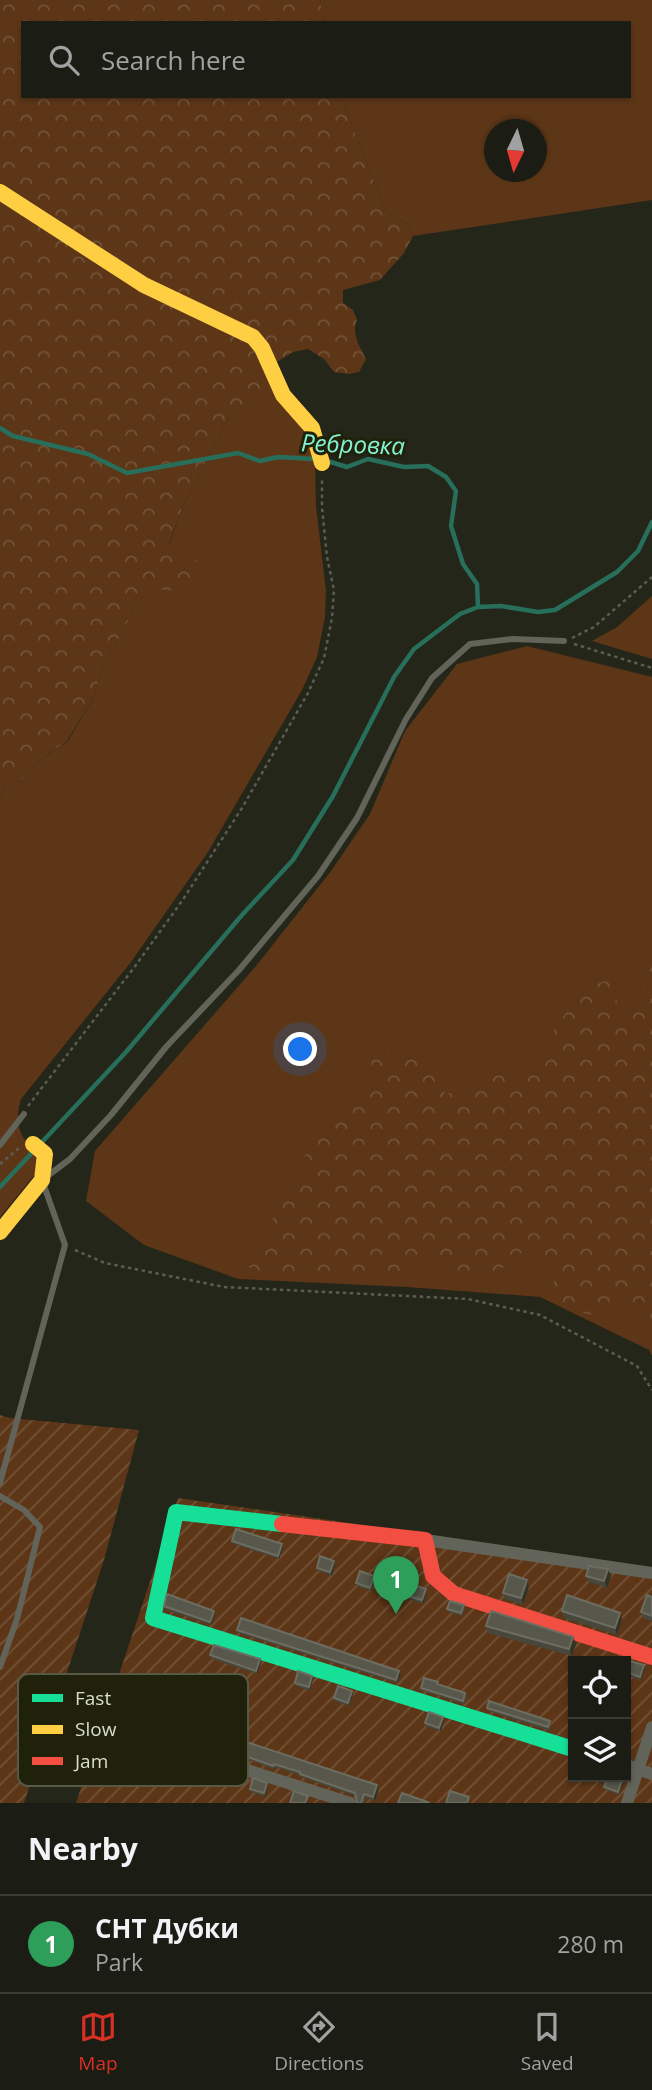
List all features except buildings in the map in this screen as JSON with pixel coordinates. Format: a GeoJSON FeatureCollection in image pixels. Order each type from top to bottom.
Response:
{"type":"FeatureCollection","features":[{"type":"Feature","properties":{"kind":"street"},"geometry":{"type":"LineString","coordinates":[[0,192],[144,285],[253,337],[262,348],[283,396],[312,428],[322,463]]}},
{"type":"Feature","properties":{"kind":"street"},"geometry":{"type":"LineString","coordinates":[[0,1232],[42,1180],[39,1149]]}},
{"type":"Feature","properties":{"kind":"street"},"geometry":{"type":"LineString","coordinates":[[568,1747],[153,1618],[176,1513],[425,1540],[652,1573]]}},
{"type":"Feature","properties":{"kind":"street"},"geometry":{"type":"LineString","coordinates":[[425,1540],[433,1576],[454,1594],[652,1657]]}},
{"type":"Feature","properties":{"kind":"street"},"geometry":{"type":"LineString","coordinates":[[627,1803],[632,1767],[652,1727]]}},
{"type":"Feature","properties":{"kind":"street"},"geometry":{"type":"LineString","coordinates":[[632,1767],[652,1774]]}},
{"type":"Feature","properties":{"kind":"street"},"geometry":{"type":"LineString","coordinates":[[248,1770],[350,1803]]}},
{"type":"Feature","properties":{"kind":"lane"},"geometry":{"type":"LineString","coordinates":[[0,1483],[65,1245],[42,1180],[70,1159],[111,1115],[166,1047],[239,970],[318,876],[356,818],[406,719],[432,678],[470,644],[513,639],[564,642]]}},
{"type":"Feature","properties":{"kind":"lane"},"geometry":{"type":"LineString","coordinates":[[0,1145],[24,1114]]}},
{"type":"Feature","properties":{"kind":"lane"},"geometry":{"type":"LineString","coordinates":[[0,1496],[24,1510],[40,1527],[17,1619],[0,1667]]}},
{"type":"Feature","properties":{"kind":"path"},"geometry":{"type":"LineString","coordinates":[[24,1114],[190,890],[308,693],[324,658],[334,590],[327,557],[322,508],[322,463]]}},
{"type":"Feature","properties":{"kind":"path"},"geometry":{"type":"LineString","coordinates":[[564,642],[594,627],[652,577]]}},
{"type":"Feature","properties":{"kind":"path"},"geometry":{"type":"LineString","coordinates":[[564,642],[652,668]]}},
{"type":"Feature","properties":{"kind":"path"},"geometry":{"type":"LineString","coordinates":[[0,1164],[18,1149],[39,1149]]}},
{"type":"Feature","properties":{"kind":"path"},"geometry":{"type":"LineString","coordinates":[[65,1245],[105,1263],[224,1287],[468,1299],[540,1315],[637,1366],[652,1390]]}},
{"type":"Feature","properties":{"kind":"green space"},"geometry":{"type":"Polygon","coordinates":[[[0,0],[320,0],[325,21],[21,21],[21,98],[342,98],[383,205],[392,217],[407,223],[413,236],[404,253],[380,280],[343,290],[343,303],[353,310],[357,320],[356,335],[366,359],[359,372],[334,372],[324,359],[308,349],[293,352],[275,363],[266,398],[253,399],[230,415],[183,506],[169,544],[183,549],[196,559],[200,582],[183,590],[150,589],[136,606],[102,669],[94,697],[67,741],[42,759],[20,781],[5,786],[0,805],[0,0]]]}},
{"type":"Feature","properties":{"kind":"green space"},"geometry":{"type":"Polygon","coordinates":[[[320,0],[652,0],[652,200],[413,236],[407,223],[392,217],[383,205],[342,98],[631,98],[631,21],[325,21],[320,0]]]}},
{"type":"Feature","properties":{"kind":"green space"},"geometry":{"type":"Polygon","coordinates":[[[271,385],[306,434],[313,449],[316,506],[326,591],[325,617],[317,657],[302,690],[208,852],[131,962],[21,1099],[18,1123],[27,1143],[40,1154],[37,1172],[0,1217],[0,805],[5,786],[20,781],[42,759],[68,741],[94,697],[102,669],[136,606],[150,589],[161,589],[183,549],[169,545],[183,506],[230,415],[271,385]]]}},
{"type":"Feature","properties":{"kind":"green space"},"geometry":{"type":"Polygon","coordinates":[[[652,596],[652,659],[592,641],[617,627],[652,596]]]}},
{"type":"Feature","properties":{"kind":"green space"},"geometry":{"type":"Polygon","coordinates":[[[527,646],[652,677],[652,1356],[649,1350],[540,1297],[238,1279],[144,1245],[86,1201],[95,1151],[256,966],[331,871],[370,814],[405,731],[457,664],[527,646]]]}},
{"type":"Feature","properties":{"kind":"green space"},"geometry":{"type":"Polygon","coordinates":[[[652,949],[652,1319],[641,1320],[615,1287],[607,1317],[586,1314],[555,1301],[556,1262],[522,1252],[496,1273],[464,1278],[438,1260],[388,1275],[254,1271],[244,1263],[269,1226],[323,1120],[370,1090],[372,1049],[407,1050],[439,1060],[445,1095],[495,1075],[534,1071],[551,1035],[582,990],[609,979],[624,1021],[644,988],[652,949]]]}},
{"type":"Feature","properties":{"kind":"green space"},"geometry":{"type":"Polygon","coordinates":[[[0,1415],[139,1430],[104,1560],[66,1674],[18,1674],[18,1786],[30,1786],[24,1803],[0,1803],[0,1415]]]}},
{"type":"Feature","properties":{"kind":"green space"},"geometry":{"type":"Polygon","coordinates":[[[178,1498],[652,1567],[652,1803],[76,1803],[82,1786],[248,1786],[248,1674],[119,1674],[178,1498]]]}},
{"type":"Feature","properties":{"kind":"waterway","name":"Ребровка"},"geometry":{"type":"LineString","coordinates":[[0,428],[13,436],[88,454],[127,473],[238,453],[260,461],[278,457],[315,459]]}},
{"type":"Feature","properties":{"kind":"waterway","name":"Ребровка"},"geometry":{"type":"LineString","coordinates":[[324,460],[347,467],[368,459],[404,467],[428,466],[446,477],[456,491],[451,526],[463,564],[477,584],[478,607]]}},
{"type":"Feature","properties":{"kind":"waterway"},"geometry":{"type":"LineString","coordinates":[[0,1187],[126,1052],[242,915],[293,860],[333,796],[394,677],[414,649],[460,614],[478,607],[501,606],[538,612],[555,610],[617,572],[638,551],[652,522]]}},
{"type":"Feature","properties":{"kind":"traffic: fast"},"geometry":{"type":"LineString","coordinates":[[282,1524],[176,1512],[153,1618],[568,1747]]}},
{"type":"Feature","properties":{"kind":"traffic: slow"},"geometry":{"type":"LineString","coordinates":[[0,192],[144,285],[253,337],[262,348],[283,395],[312,428],[322,463]]}},
{"type":"Feature","properties":{"kind":"traffic: slow"},"geometry":{"type":"LineString","coordinates":[[0,1232],[42,1180],[45,1154],[33,1144]]}},
{"type":"Feature","properties":{"kind":"traffic: jam"},"geometry":{"type":"LineString","coordinates":[[282,1524],[425,1540],[433,1576],[454,1594],[652,1657]]}},
{"type":"Feature","properties":{"kind":"place","name":"СНТ Дубки"},"geometry":{"type":"Point","coordinates":[396,1614]}}]}
